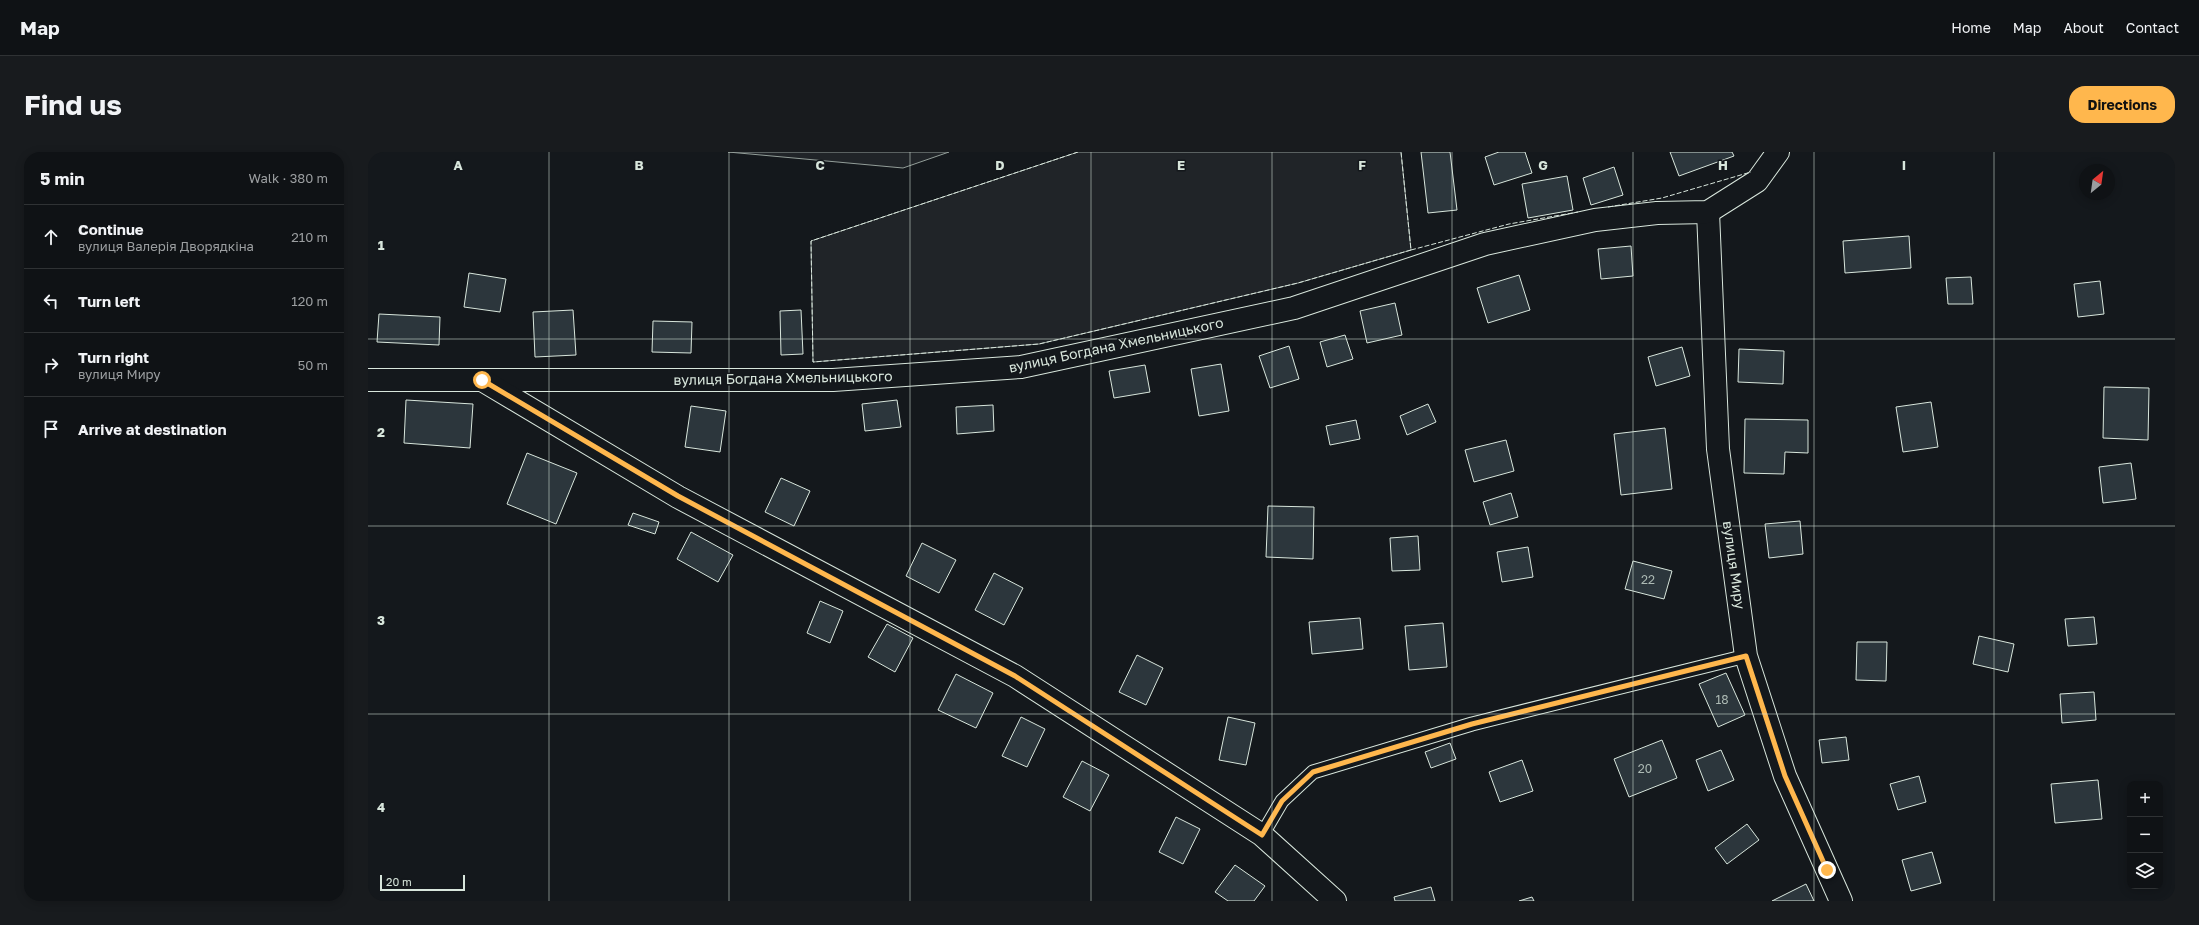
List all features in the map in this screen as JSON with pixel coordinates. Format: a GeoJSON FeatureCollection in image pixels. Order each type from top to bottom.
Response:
{"type":"FeatureCollection","features":[{"type":"Feature","properties":{"kind":"street"},"geometry":{"type":"LineString","coordinates":[[1708,212],[1757,181],[1778,152]]}},
{"type":"Feature","properties":{"kind":"street","name":"вулиця Богдана Хмельницького"},"geometry":{"type":"LineString","coordinates":[[368,380],[833,380],[1021,367],[1294,308],[1485,244],[1595,220],[1657,213],[1708,212]]}},
{"type":"Feature","properties":{"kind":"street","name":"вулиця Миру"},"geometry":{"type":"LineString","coordinates":[[1708,212],[1718,449],[1746,656],[1785,776],[1841,901]]}},
{"type":"Feature","properties":{"kind":"street"},"geometry":{"type":"LineString","coordinates":[[482,380],[678,496],[1015,676],[1262,835],[1335,901]]}},
{"type":"Feature","properties":{"kind":"lane"},"geometry":{"type":"LineString","coordinates":[[1262,835],[1282,801],[1313,772],[1472,724],[1746,656]]}},
{"type":"Feature","properties":{"kind":"shaded area"},"geometry":{"type":"Polygon","coordinates":[[[728,152],[949,152],[903,168],[728,152]]]}},
{"type":"Feature","properties":{"kind":"shaded area"},"geometry":{"type":"Polygon","coordinates":[[[1078,152],[1401,152],[1411,250],[1298,283],[1039,344],[813,362],[811,241],[1078,152]]]}},
{"type":"Feature","properties":{"kind":"building"},"geometry":{"type":"Polygon","coordinates":[[[1421,152],[1450,152],[1457,210],[1428,213],[1421,152]]]}},
{"type":"Feature","properties":{"kind":"building"},"geometry":{"type":"Polygon","coordinates":[[[1499,152],[1525,152],[1532,173],[1494,185],[1485,157],[1499,152]]]}},
{"type":"Feature","properties":{"kind":"building"},"geometry":{"type":"Polygon","coordinates":[[[1670,152],[1732,152],[1734,156],[1679,176],[1670,152]]]}},
{"type":"Feature","properties":{"kind":"building"},"geometry":{"type":"Polygon","coordinates":[[[1614,167],[1623,195],[1591,205],[1583,178],[1614,167]]]}},
{"type":"Feature","properties":{"kind":"building"},"geometry":{"type":"Polygon","coordinates":[[[1567,176],[1573,210],[1528,218],[1522,184],[1567,176]]]}},
{"type":"Feature","properties":{"kind":"building"},"geometry":{"type":"Polygon","coordinates":[[[1909,236],[1911,268],[1845,273],[1843,241],[1909,236]]]}},
{"type":"Feature","properties":{"kind":"building"},"geometry":{"type":"Polygon","coordinates":[[[1631,246],[1633,276],[1601,279],[1598,249],[1631,246]]]}},
{"type":"Feature","properties":{"kind":"building"},"geometry":{"type":"Polygon","coordinates":[[[469,273],[506,279],[500,312],[464,307],[469,273]]]}},
{"type":"Feature","properties":{"kind":"building"},"geometry":{"type":"Polygon","coordinates":[[[1519,275],[1530,310],[1488,323],[1477,288],[1519,275]]]}},
{"type":"Feature","properties":{"kind":"building"},"geometry":{"type":"Polygon","coordinates":[[[1971,277],[1973,304],[1948,304],[1946,278],[1971,277]]]}},
{"type":"Feature","properties":{"kind":"building"},"geometry":{"type":"Polygon","coordinates":[[[2100,281],[2104,314],[2078,317],[2074,284],[2100,281]]]}},
{"type":"Feature","properties":{"kind":"building"},"geometry":{"type":"Polygon","coordinates":[[[1395,303],[1402,335],[1367,343],[1360,311],[1395,303]]]}},
{"type":"Feature","properties":{"kind":"building"},"geometry":{"type":"Polygon","coordinates":[[[573,310],[576,355],[535,357],[533,312],[573,310]]]}},
{"type":"Feature","properties":{"kind":"building"},"geometry":{"type":"Polygon","coordinates":[[[801,310],[803,354],[781,355],[780,311],[801,310]]]}},
{"type":"Feature","properties":{"kind":"building"},"geometry":{"type":"Polygon","coordinates":[[[379,314],[440,317],[439,345],[377,342],[379,314]]]}},
{"type":"Feature","properties":{"kind":"building"},"geometry":{"type":"Polygon","coordinates":[[[653,321],[692,322],[691,353],[652,352],[653,321]]]}},
{"type":"Feature","properties":{"kind":"building"},"geometry":{"type":"Polygon","coordinates":[[[1345,335],[1353,359],[1327,367],[1320,342],[1345,335]]]}},
{"type":"Feature","properties":{"kind":"building"},"geometry":{"type":"Polygon","coordinates":[[[1289,346],[1299,379],[1270,388],[1259,356],[1289,346]]]}},
{"type":"Feature","properties":{"kind":"building"},"geometry":{"type":"Polygon","coordinates":[[[1682,347],[1690,376],[1656,386],[1648,357],[1682,347]]]}},
{"type":"Feature","properties":{"kind":"building"},"geometry":{"type":"Polygon","coordinates":[[[1739,349],[1784,351],[1783,384],[1738,382],[1739,349]]]}},
{"type":"Feature","properties":{"kind":"building"},"geometry":{"type":"Polygon","coordinates":[[[1221,364],[1229,411],[1199,416],[1191,369],[1221,364]]]}},
{"type":"Feature","properties":{"kind":"building"},"geometry":{"type":"Polygon","coordinates":[[[1145,365],[1150,392],[1114,398],[1109,371],[1145,365]]]}},
{"type":"Feature","properties":{"kind":"building"},"geometry":{"type":"Polygon","coordinates":[[[2104,387],[2149,388],[2148,440],[2103,438],[2104,387]]]}},
{"type":"Feature","properties":{"kind":"building"},"geometry":{"type":"Polygon","coordinates":[[[406,400],[473,404],[470,448],[404,443],[406,400]]]}},
{"type":"Feature","properties":{"kind":"building"},"geometry":{"type":"Polygon","coordinates":[[[897,400],[901,427],[865,431],[862,404],[897,400]]]}},
{"type":"Feature","properties":{"kind":"building"},"geometry":{"type":"Polygon","coordinates":[[[1931,402],[1938,447],[1903,452],[1896,407],[1931,402]]]}},
{"type":"Feature","properties":{"kind":"building"},"geometry":{"type":"Polygon","coordinates":[[[1428,404],[1436,422],[1407,435],[1400,416],[1428,404]]]}},
{"type":"Feature","properties":{"kind":"building"},"geometry":{"type":"Polygon","coordinates":[[[993,405],[994,431],[957,434],[956,407],[993,405]]]}},
{"type":"Feature","properties":{"kind":"building"},"geometry":{"type":"Polygon","coordinates":[[[691,406],[726,411],[720,452],[685,447],[691,406]]]}},
{"type":"Feature","properties":{"kind":"building"},"geometry":{"type":"Polygon","coordinates":[[[1745,419],[1808,420],[1808,453],[1785,452],[1784,474],[1744,473],[1745,419]]]}},
{"type":"Feature","properties":{"kind":"building"},"geometry":{"type":"Polygon","coordinates":[[[1356,420],[1360,439],[1330,445],[1326,426],[1356,420]]]}},
{"type":"Feature","properties":{"kind":"building"},"geometry":{"type":"Polygon","coordinates":[[[1665,428],[1672,489],[1621,495],[1614,434],[1665,428]]]}},
{"type":"Feature","properties":{"kind":"building"},"geometry":{"type":"Polygon","coordinates":[[[1506,440],[1514,471],[1474,482],[1465,450],[1506,440]]]}},
{"type":"Feature","properties":{"kind":"building"},"geometry":{"type":"Polygon","coordinates":[[[527,453],[577,473],[556,524],[507,504],[527,453]]]}},
{"type":"Feature","properties":{"kind":"building"},"geometry":{"type":"Polygon","coordinates":[[[2131,463],[2136,499],[2103,503],[2099,467],[2131,463]]]}},
{"type":"Feature","properties":{"kind":"building"},"geometry":{"type":"Polygon","coordinates":[[[781,478],[810,491],[794,526],[765,512],[781,478]]]}},
{"type":"Feature","properties":{"kind":"building"},"geometry":{"type":"Polygon","coordinates":[[[1511,493],[1518,517],[1490,525],[1483,502],[1511,493]]]}},
{"type":"Feature","properties":{"kind":"building"},"geometry":{"type":"Polygon","coordinates":[[[1268,506],[1314,507],[1313,559],[1266,557],[1268,506]]]}},
{"type":"Feature","properties":{"kind":"building"},"geometry":{"type":"Polygon","coordinates":[[[633,513],[659,522],[655,534],[628,525],[633,513]]]}},
{"type":"Feature","properties":{"kind":"building"},"geometry":{"type":"Polygon","coordinates":[[[1800,521],[1803,554],[1769,558],[1765,524],[1800,521]]]}},
{"type":"Feature","properties":{"kind":"building"},"geometry":{"type":"Polygon","coordinates":[[[691,532],[733,555],[718,582],[677,559],[691,532]]]}},
{"type":"Feature","properties":{"kind":"building"},"geometry":{"type":"Polygon","coordinates":[[[1418,536],[1420,570],[1392,571],[1390,538],[1418,536]]]}},
{"type":"Feature","properties":{"kind":"building"},"geometry":{"type":"Polygon","coordinates":[[[922,543],[956,560],[939,593],[906,576],[922,543]]]}},
{"type":"Feature","properties":{"kind":"building"},"geometry":{"type":"Polygon","coordinates":[[[1528,547],[1533,577],[1502,582],[1497,552],[1528,547]]]}},
{"type":"Feature","properties":{"kind":"building"},"geometry":{"type":"Polygon","coordinates":[[[1633,561],[1672,571],[1664,599],[1625,589],[1633,561]]]}},
{"type":"Feature","properties":{"kind":"building"},"geometry":{"type":"Polygon","coordinates":[[[994,573],[1023,588],[1004,625],[975,610],[994,573]]]}},
{"type":"Feature","properties":{"kind":"building"},"geometry":{"type":"Polygon","coordinates":[[[820,601],[843,611],[830,643],[807,633],[820,601]]]}},
{"type":"Feature","properties":{"kind":"building"},"geometry":{"type":"Polygon","coordinates":[[[2094,617],[2097,644],[2068,646],[2065,619],[2094,617]]]}},
{"type":"Feature","properties":{"kind":"building"},"geometry":{"type":"Polygon","coordinates":[[[1360,618],[1363,649],[1312,654],[1309,622],[1360,618]]]}},
{"type":"Feature","properties":{"kind":"building"},"geometry":{"type":"Polygon","coordinates":[[[1443,623],[1447,667],[1409,670],[1405,626],[1443,623]]]}},
{"type":"Feature","properties":{"kind":"building"},"geometry":{"type":"Polygon","coordinates":[[[887,624],[913,638],[895,672],[868,657],[887,624]]]}},
{"type":"Feature","properties":{"kind":"building"},"geometry":{"type":"Polygon","coordinates":[[[1979,636],[2014,644],[2008,672],[1973,664],[1979,636]]]}},
{"type":"Feature","properties":{"kind":"building"},"geometry":{"type":"Polygon","coordinates":[[[1857,642],[1887,642],[1886,681],[1856,680],[1857,642]]]}},
{"type":"Feature","properties":{"kind":"building"},"geometry":{"type":"Polygon","coordinates":[[[1137,655],[1163,668],[1146,705],[1119,692],[1137,655]]]}},
{"type":"Feature","properties":{"kind":"building"},"geometry":{"type":"Polygon","coordinates":[[[1726,673],[1745,715],[1718,727],[1699,684],[1726,673]]]}},
{"type":"Feature","properties":{"kind":"building"},"geometry":{"type":"Polygon","coordinates":[[[956,674],[993,693],[976,728],[938,710],[956,674]]]}},
{"type":"Feature","properties":{"kind":"building"},"geometry":{"type":"Polygon","coordinates":[[[2094,692],[2096,720],[2062,723],[2060,694],[2094,692]]]}},
{"type":"Feature","properties":{"kind":"building"},"geometry":{"type":"Polygon","coordinates":[[[1021,717],[1045,729],[1027,767],[1002,756],[1021,717]]]}},
{"type":"Feature","properties":{"kind":"building"},"geometry":{"type":"Polygon","coordinates":[[[1228,717],[1255,723],[1246,765],[1219,760],[1228,717]]]}},
{"type":"Feature","properties":{"kind":"building"},"geometry":{"type":"Polygon","coordinates":[[[1846,737],[1849,760],[1822,763],[1819,740],[1846,737]]]}},
{"type":"Feature","properties":{"kind":"building"},"geometry":{"type":"Polygon","coordinates":[[[1662,740],[1677,778],[1629,797],[1614,759],[1662,740]]]}},
{"type":"Feature","properties":{"kind":"building"},"geometry":{"type":"Polygon","coordinates":[[[1450,743],[1456,759],[1431,768],[1425,752],[1450,743]]]}},
{"type":"Feature","properties":{"kind":"building"},"geometry":{"type":"Polygon","coordinates":[[[1721,750],[1734,780],[1708,791],[1696,760],[1721,750]]]}},
{"type":"Feature","properties":{"kind":"building"},"geometry":{"type":"Polygon","coordinates":[[[1522,760],[1533,791],[1500,802],[1489,772],[1522,760]]]}},
{"type":"Feature","properties":{"kind":"building"},"geometry":{"type":"Polygon","coordinates":[[[1082,761],[1109,775],[1090,811],[1063,797],[1082,761]]]}},
{"type":"Feature","properties":{"kind":"building"},"geometry":{"type":"Polygon","coordinates":[[[1919,776],[1926,802],[1898,810],[1890,784],[1919,776]]]}},
{"type":"Feature","properties":{"kind":"building"},"geometry":{"type":"Polygon","coordinates":[[[2098,780],[2102,819],[2055,823],[2051,784],[2098,780]]]}},
{"type":"Feature","properties":{"kind":"building"},"geometry":{"type":"Polygon","coordinates":[[[1176,817],[1200,829],[1183,864],[1159,852],[1176,817]]]}},
{"type":"Feature","properties":{"kind":"building"},"geometry":{"type":"Polygon","coordinates":[[[1747,824],[1759,840],[1727,864],[1715,848],[1747,824]]]}},
{"type":"Feature","properties":{"kind":"building"},"geometry":{"type":"Polygon","coordinates":[[[1932,852],[1941,883],[1911,891],[1902,860],[1932,852]]]}},
{"type":"Feature","properties":{"kind":"building"},"geometry":{"type":"Polygon","coordinates":[[[1235,865],[1265,886],[1254,901],[1228,901],[1215,892],[1235,865]]]}},
{"type":"Feature","properties":{"kind":"building"},"geometry":{"type":"Polygon","coordinates":[[[1806,884],[1814,901],[1772,901],[1806,884]]]}},
{"type":"Feature","properties":{"kind":"building"},"geometry":{"type":"Polygon","coordinates":[[[1431,887],[1435,901],[1395,901],[1394,897],[1431,887]]]}},
{"type":"Feature","properties":{"kind":"building"},"geometry":{"type":"Polygon","coordinates":[[[1532,897],[1534,901],[1519,901],[1532,897]]]}},
{"type":"Feature","properties":{"kind":"fence"},"geometry":{"type":"LineString","coordinates":[[1078,152],[811,241],[813,362],[1039,344],[1298,283],[1411,250],[1401,152]]}},
{"type":"Feature","properties":{"kind":"fence"},"geometry":{"type":"LineString","coordinates":[[1608,207],[1662,198],[1751,172]]}},
{"type":"Feature","properties":{"kind":"fence"},"geometry":{"type":"LineString","coordinates":[[1411,250],[1509,224],[1578,212]]}},
{"type":"Feature","properties":{"kind":"route"},"geometry":{"type":"LineString","coordinates":[[482,380],[678,496],[1015,676],[1262,835],[1282,801],[1313,772],[1472,724],[1746,656],[1785,776],[1827,870]]}}]}
